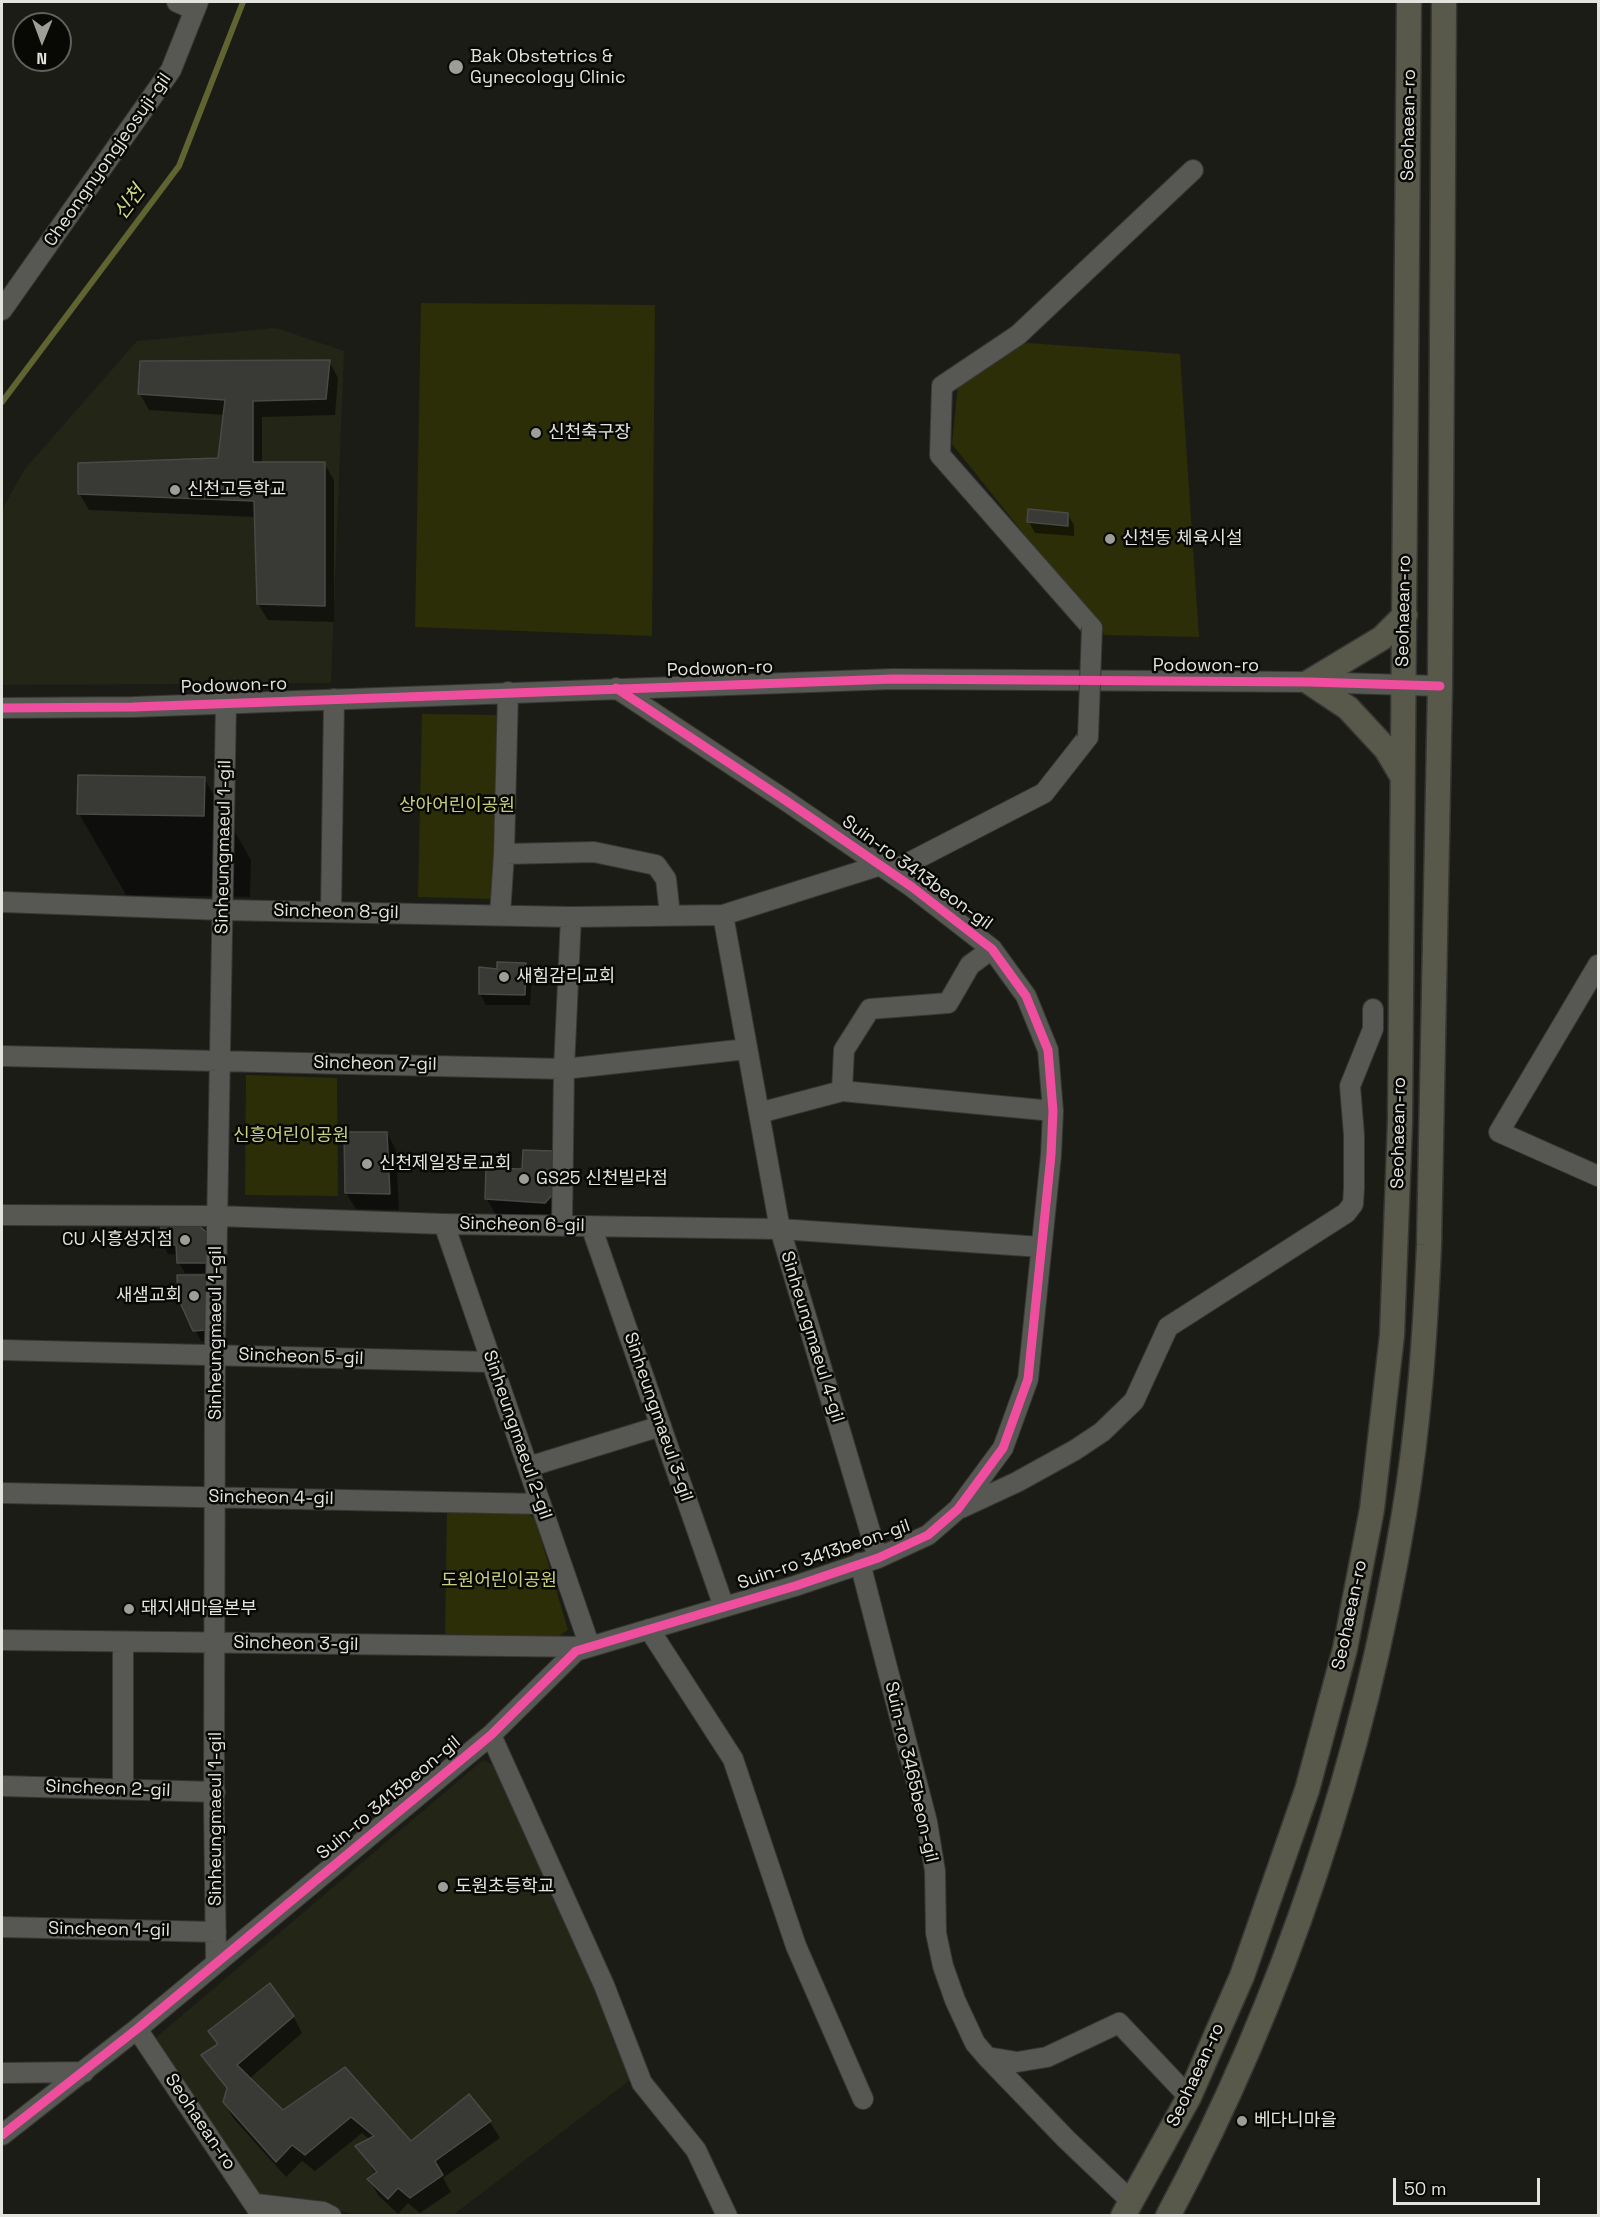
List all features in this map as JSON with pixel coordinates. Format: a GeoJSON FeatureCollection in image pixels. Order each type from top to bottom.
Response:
{"type":"FeatureCollection","features":[{"type":"Feature","properties":{"kind":"main road","name":"Seohaean-ro"},"geometry":{"type":"LineString","coordinates":[[1127,2208],[1189,2097],[1242,1976],[1307,1790],[1345,1649],[1372,1509],[1392,1335],[1400,1122],[1409,2]]}},
{"type":"Feature","properties":{"kind":"main road","name":"Seohaean-ro"},"geometry":{"type":"LineString","coordinates":[[1168,2216],[1218,2115],[1267,2001],[1309,1894],[1371,1680],[1405,1512],[1425,1335],[1428,1256],[1440,686],[1444,2]]}},
{"type":"Feature","properties":{"kind":"main road"},"geometry":{"type":"LineString","coordinates":[[1403,777],[1386,749],[1348,708],[1309,682],[1382,638],[1405,615]]}},
{"type":"Feature","properties":{"kind":"street","name":"Cheongnyongjeosuji-gil"},"geometry":{"type":"LineString","coordinates":[[2,310],[171,70],[190,4]]}},
{"type":"Feature","properties":{"kind":"street","name":"Sincheon 8-gil"},"geometry":{"type":"LineString","coordinates":[[2,902],[223,910],[571,917],[723,915],[886,869],[1044,793],[1088,737],[1092,628],[940,455],[942,386],[1018,335],[1193,170]]}},
{"type":"Feature","properties":{"kind":"street","name":"Podowon-ro"},"geometry":{"type":"LineString","coordinates":[[2,708],[226,703],[893,680],[1309,682],[1440,686]]}},
{"type":"Feature","properties":{"kind":"street","name":"Suin-ro 3413beon-gil"},"geometry":{"type":"LineString","coordinates":[[2,2135],[137,2029],[491,1735],[576,1651],[795,1586],[869,1560],[928,1535],[958,1509],[1003,1448],[1028,1379],[1051,1155],[1053,1111],[1048,1050],[1026,996],[992,949],[886,869],[682,730],[616,688]]}},
{"type":"Feature","properties":{"kind":"street"},"geometry":{"type":"LineString","coordinates":[[500,915],[504,854],[508,692]]}},
{"type":"Feature","properties":{"kind":"street"},"geometry":{"type":"LineString","coordinates":[[331,912],[334,699]]}},
{"type":"Feature","properties":{"kind":"street","name":"Sinheungmaeul 1-gil"},"geometry":{"type":"LineString","coordinates":[[216,1964],[215,1354],[226,703]]}},
{"type":"Feature","properties":{"kind":"street"},"geometry":{"type":"LineString","coordinates":[[504,854],[594,852],[656,865],[666,879],[670,915]]}},
{"type":"Feature","properties":{"kind":"street","name":"Sinheungmaeul 4-gil"},"geometry":{"type":"LineString","coordinates":[[723,915],[780,1229],[869,1560]]}},
{"type":"Feature","properties":{"kind":"street"},"geometry":{"type":"LineString","coordinates":[[562,1225],[564,1069],[571,917]]}},
{"type":"Feature","properties":{"kind":"street"},"geometry":{"type":"LineString","coordinates":[[842,1090],[844,1050],[870,1009],[948,1003],[970,965],[992,949]]}},
{"type":"Feature","properties":{"kind":"street"},"geometry":{"type":"LineString","coordinates":[[1599,964],[1499,1132],[1599,1176]]}},
{"type":"Feature","properties":{"kind":"street"},"geometry":{"type":"LineString","coordinates":[[958,1509],[1017,1482],[1102,1432],[1134,1401],[1168,1327],[1346,1213],[1353,1204],[1354,1188],[1354,1135],[1350,1086],[1373,1029],[1373,1009]]}},
{"type":"Feature","properties":{"kind":"street","name":"Sincheon 7-gil"},"geometry":{"type":"LineString","coordinates":[[2,1056],[564,1069],[747,1049]]}},
{"type":"Feature","properties":{"kind":"street"},"geometry":{"type":"LineString","coordinates":[[759,1113],[842,1090],[1053,1111]]}},
{"type":"Feature","properties":{"kind":"street","name":"Sincheon 6-gil"},"geometry":{"type":"LineString","coordinates":[[2,1215],[218,1216],[444,1224],[780,1229],[1041,1247]]}},
{"type":"Feature","properties":{"kind":"street","name":"Sinheungmaeul 2-gil"},"geometry":{"type":"LineString","coordinates":[[444,1224],[590,1647]]}},
{"type":"Feature","properties":{"kind":"street","name":"Sinheungmaeul 3-gil"},"geometry":{"type":"LineString","coordinates":[[591,1226],[724,1607]]}},
{"type":"Feature","properties":{"kind":"street","name":"Sincheon 5-gil"},"geometry":{"type":"LineString","coordinates":[[2,1350],[492,1362]]}},
{"type":"Feature","properties":{"kind":"street"},"geometry":{"type":"LineString","coordinates":[[528,1467],[661,1426]]}},
{"type":"Feature","properties":{"kind":"street","name":"Sincheon 4-gil"},"geometry":{"type":"LineString","coordinates":[[2,1493],[541,1504]]}},
{"type":"Feature","properties":{"kind":"street","name":"Suin-ro 3465beon-gil"},"geometry":{"type":"LineString","coordinates":[[869,1560],[927,1822],[935,1871],[936,1933],[943,1966],[955,2000],[975,2043],[1066,2139],[1127,2208]]}},
{"type":"Feature","properties":{"kind":"street"},"geometry":{"type":"LineString","coordinates":[[650,1629],[734,1760],[796,1946],[863,2099]]}},
{"type":"Feature","properties":{"kind":"street","name":"Sincheon 3-gil"},"geometry":{"type":"LineString","coordinates":[[2,1640],[590,1647]]}},
{"type":"Feature","properties":{"kind":"street"},"geometry":{"type":"LineString","coordinates":[[123,1643],[123,1790]]}},
{"type":"Feature","properties":{"kind":"street"},"geometry":{"type":"LineString","coordinates":[[491,1735],[604,1985],[642,2083],[696,2150],[727,2216]]}},
{"type":"Feature","properties":{"kind":"street","name":"Sincheon 2-gil"},"geometry":{"type":"LineString","coordinates":[[2,1786],[215,1792]]}},
{"type":"Feature","properties":{"kind":"street","name":"Sincheon 1-gil"},"geometry":{"type":"LineString","coordinates":[[2,1927],[216,1932]]}},
{"type":"Feature","properties":{"kind":"street"},"geometry":{"type":"LineString","coordinates":[[987,2057],[1017,2062],[1047,2057],[1119,2024],[1189,2097]]}},
{"type":"Feature","properties":{"kind":"street","name":"Seohaean-ro"},"geometry":{"type":"LineString","coordinates":[[137,2029],[259,2210]]}},
{"type":"Feature","properties":{"kind":"street"},"geometry":{"type":"LineString","coordinates":[[2,2073],[84,2072]]}},
{"type":"Feature","properties":{"kind":"street"},"geometry":{"type":"LineString","coordinates":[[259,2210],[323,2212],[331,2216]]}},
{"type":"Feature","properties":{"kind":"shaded area","name":"신천고등학교"},"geometry":{"type":"Polygon","coordinates":[[[276,328],[344,351],[331,683],[2,685],[2,510],[24,470],[137,341],[276,328]]]}},
{"type":"Feature","properties":{"kind":"shaded area","name":"도원초등학교"},"geometry":{"type":"Polygon","coordinates":[[[483,1760],[503,1770],[634,2077],[453,2215],[354,2215],[326,2205],[259,2197],[146,2046],[483,1760]]]}},
{"type":"Feature","properties":{"kind":"green space","name":"신천축구장"},"geometry":{"type":"Polygon","coordinates":[[[421,303],[655,305],[652,636],[415,627],[421,303]]]}},
{"type":"Feature","properties":{"kind":"green space","name":"신천동 체육시설"},"geometry":{"type":"Polygon","coordinates":[[[1028,343],[1180,354],[1199,637],[1105,635],[952,444],[958,384],[1004,350],[1028,343]]]}},
{"type":"Feature","properties":{"kind":"green space","name":"상아어린이공원"},"geometry":{"type":"Polygon","coordinates":[[[422,714],[497,715],[492,899],[418,897],[422,714]]]}},
{"type":"Feature","properties":{"kind":"green space","name":"신흥어린이공원"},"geometry":{"type":"Polygon","coordinates":[[[246,1075],[337,1078],[338,1196],[245,1195],[246,1075]]]}},
{"type":"Feature","properties":{"kind":"green space","name":"도원어린이공원"},"geometry":{"type":"Polygon","coordinates":[[[519,1508],[535,1519],[568,1630],[556,1638],[445,1634],[447,1510],[519,1508]]]}},
{"type":"Feature","properties":{"kind":"building"},"geometry":{"type":"Polygon","coordinates":[[[330,360],[326,399],[253,401],[253,462],[325,462],[325,606],[257,604],[254,501],[78,494],[78,463],[218,458],[225,400],[138,394],[140,361],[330,360]]]}},
{"type":"Feature","properties":{"kind":"building"},"geometry":{"type":"Polygon","coordinates":[[[1028,509],[1068,513],[1068,526],[1027,522],[1028,509]]]}},
{"type":"Feature","properties":{"kind":"building"},"geometry":{"type":"Polygon","coordinates":[[[78,775],[205,777],[204,816],[77,814],[78,775]]]}},
{"type":"Feature","properties":{"kind":"building"},"geometry":{"type":"Polygon","coordinates":[[[497,962],[526,963],[525,995],[479,994],[479,967],[497,969],[497,962]]]}},
{"type":"Feature","properties":{"kind":"building"},"geometry":{"type":"Polygon","coordinates":[[[344,1132],[387,1132],[390,1194],[345,1193],[344,1132]]]}},
{"type":"Feature","properties":{"kind":"building"},"geometry":{"type":"Polygon","coordinates":[[[523,1150],[554,1151],[554,1193],[545,1203],[485,1199],[486,1168],[522,1169],[523,1150]]]}},
{"type":"Feature","properties":{"kind":"building"},"geometry":{"type":"Polygon","coordinates":[[[161,1223],[196,1223],[207,1233],[206,1263],[177,1263],[176,1245],[161,1244],[161,1223]]]}},
{"type":"Feature","properties":{"kind":"building"},"geometry":{"type":"Polygon","coordinates":[[[177,1275],[207,1275],[206,1330],[193,1331],[178,1298],[177,1275]]]}},
{"type":"Feature","properties":{"kind":"building"},"geometry":{"type":"Polygon","coordinates":[[[270,1983],[294,2016],[237,2065],[283,2110],[345,2067],[411,2141],[469,2094],[491,2121],[435,2161],[443,2175],[410,2198],[398,2188],[388,2199],[367,2179],[377,2172],[355,2146],[374,2136],[351,2117],[305,2155],[292,2145],[276,2162],[223,2102],[227,2088],[201,2055],[218,2044],[208,2031],[270,1983]]]}},
{"type":"Feature","properties":{"kind":"waterway","name":"신천"},"geometry":{"type":"LineString","coordinates":[[2,402],[179,166],[243,2]]}},
{"type":"Feature","properties":{"kind":"cycle path"},"geometry":{"type":"LineString","coordinates":[[2,708],[133,707],[893,679],[1309,682],[1440,686]]}},
{"type":"Feature","properties":{"kind":"cycle path"},"geometry":{"type":"LineString","coordinates":[[2,2135],[137,2029],[491,1735],[576,1651],[795,1586],[878,1558],[928,1535],[958,1509],[1003,1448],[1028,1379],[1051,1155],[1053,1111],[1048,1050],[1026,996],[992,949],[912,887],[616,688]]}},
{"type":"Feature","properties":{"kind":"place","name":"Bak Obstetrics & Gynecology Clinic"},"geometry":{"type":"Point","coordinates":[456,67]}},
{"type":"Feature","properties":{"kind":"place","name":"신천축구장"},"geometry":{"type":"Point","coordinates":[536,433]}},
{"type":"Feature","properties":{"kind":"place","name":"신천고등학교"},"geometry":{"type":"Point","coordinates":[175,490]}},
{"type":"Feature","properties":{"kind":"place","name":"신천동 체육시설"},"geometry":{"type":"Point","coordinates":[1110,539]}},
{"type":"Feature","properties":{"kind":"place","name":"새힘감리교회"},"geometry":{"type":"Point","coordinates":[504,977]}},
{"type":"Feature","properties":{"kind":"place","name":"신천제일장로교회"},"geometry":{"type":"Point","coordinates":[367,1164]}},
{"type":"Feature","properties":{"kind":"place","name":"GS25 신천빌라점"},"geometry":{"type":"Point","coordinates":[524,1179]}},
{"type":"Feature","properties":{"kind":"place","name":"CU 시흥성지점"},"geometry":{"type":"Point","coordinates":[185,1240]}},
{"type":"Feature","properties":{"kind":"place","name":"새샘교회"},"geometry":{"type":"Point","coordinates":[194,1296]}},
{"type":"Feature","properties":{"kind":"place","name":"돼지새마을본부"},"geometry":{"type":"Point","coordinates":[129,1609]}},
{"type":"Feature","properties":{"kind":"place","name":"도원초등학교"},"geometry":{"type":"Point","coordinates":[443,1887]}},
{"type":"Feature","properties":{"kind":"place","name":"베다니마을"},"geometry":{"type":"Point","coordinates":[1242,2121]}}]}
